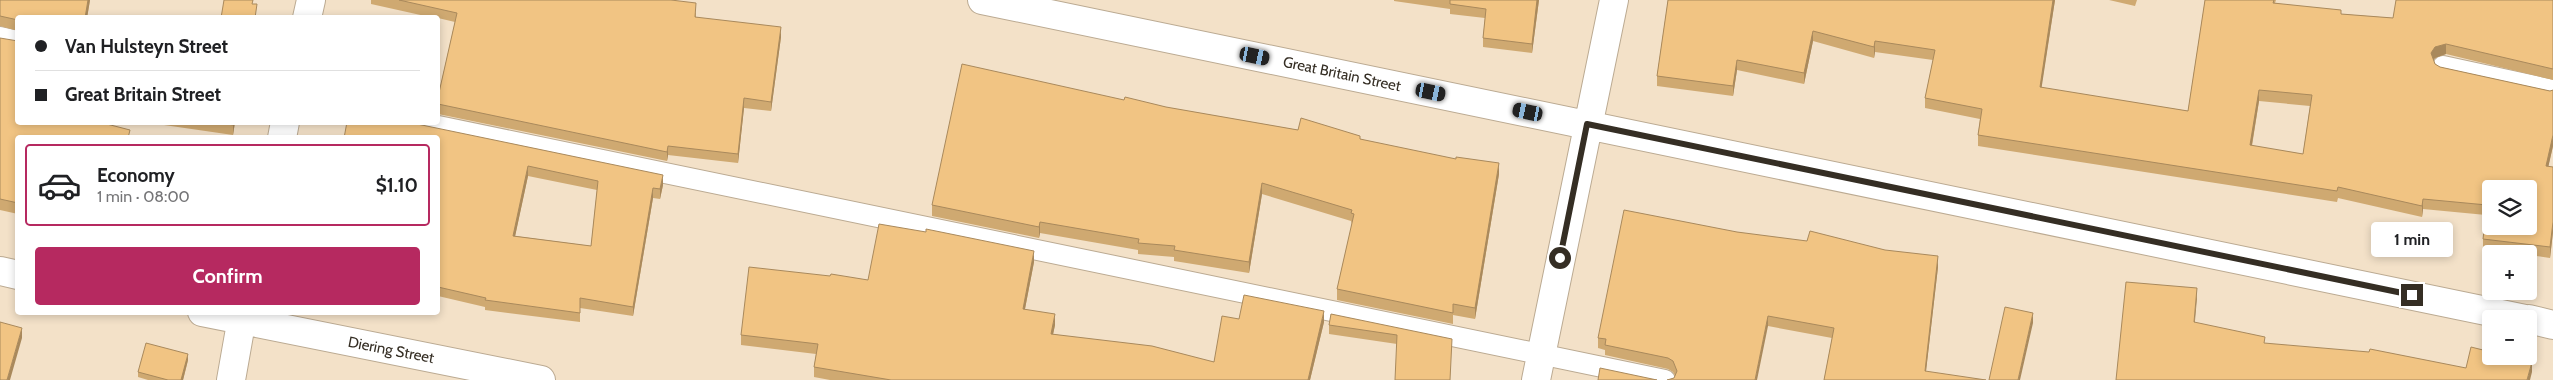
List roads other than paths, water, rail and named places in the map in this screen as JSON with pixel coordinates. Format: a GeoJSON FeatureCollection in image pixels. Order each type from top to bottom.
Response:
{"type":"FeatureCollection","features":[{"type":"Feature","properties":{"kind":"street"},"geometry":{"type":"LineString","coordinates":[[308,15],[311,0]]}},
{"type":"Feature","properties":{"kind":"street","name":"Great Britain Street"},"geometry":{"type":"LineString","coordinates":[[982,0],[2484,310]]}},
{"type":"Feature","properties":{"kind":"street"},"geometry":{"type":"LineString","coordinates":[[1539,367],[1587,124],[1614,0]]}},
{"type":"Feature","properties":{"kind":"street"},"geometry":{"type":"LineString","coordinates":[[0,271],[15,274]]}},
{"type":"Feature","properties":{"kind":"street"},"geometry":{"type":"LineString","coordinates":[[231,380],[242,316]]}},
{"type":"Feature","properties":{"kind":"street","name":"Diering Street"},"geometry":{"type":"LineString","coordinates":[[242,316],[541,380]]}},
{"type":"Feature","properties":{"kind":"street","name":"Great Britain Street"},"geometry":{"type":"LineString","coordinates":[[2537,321],[2553,324]]}},
{"type":"Feature","properties":{"kind":"lane"},"geometry":{"type":"LineString","coordinates":[[0,37],[15,40]]}},
{"type":"Feature","properties":{"kind":"lane"},"geometry":{"type":"LineString","coordinates":[[2443,66],[2553,90]]}},
{"type":"Feature","properties":{"kind":"lane"},"geometry":{"type":"LineString","coordinates":[[433,125],[1539,367],[1665,380]]}}]}
